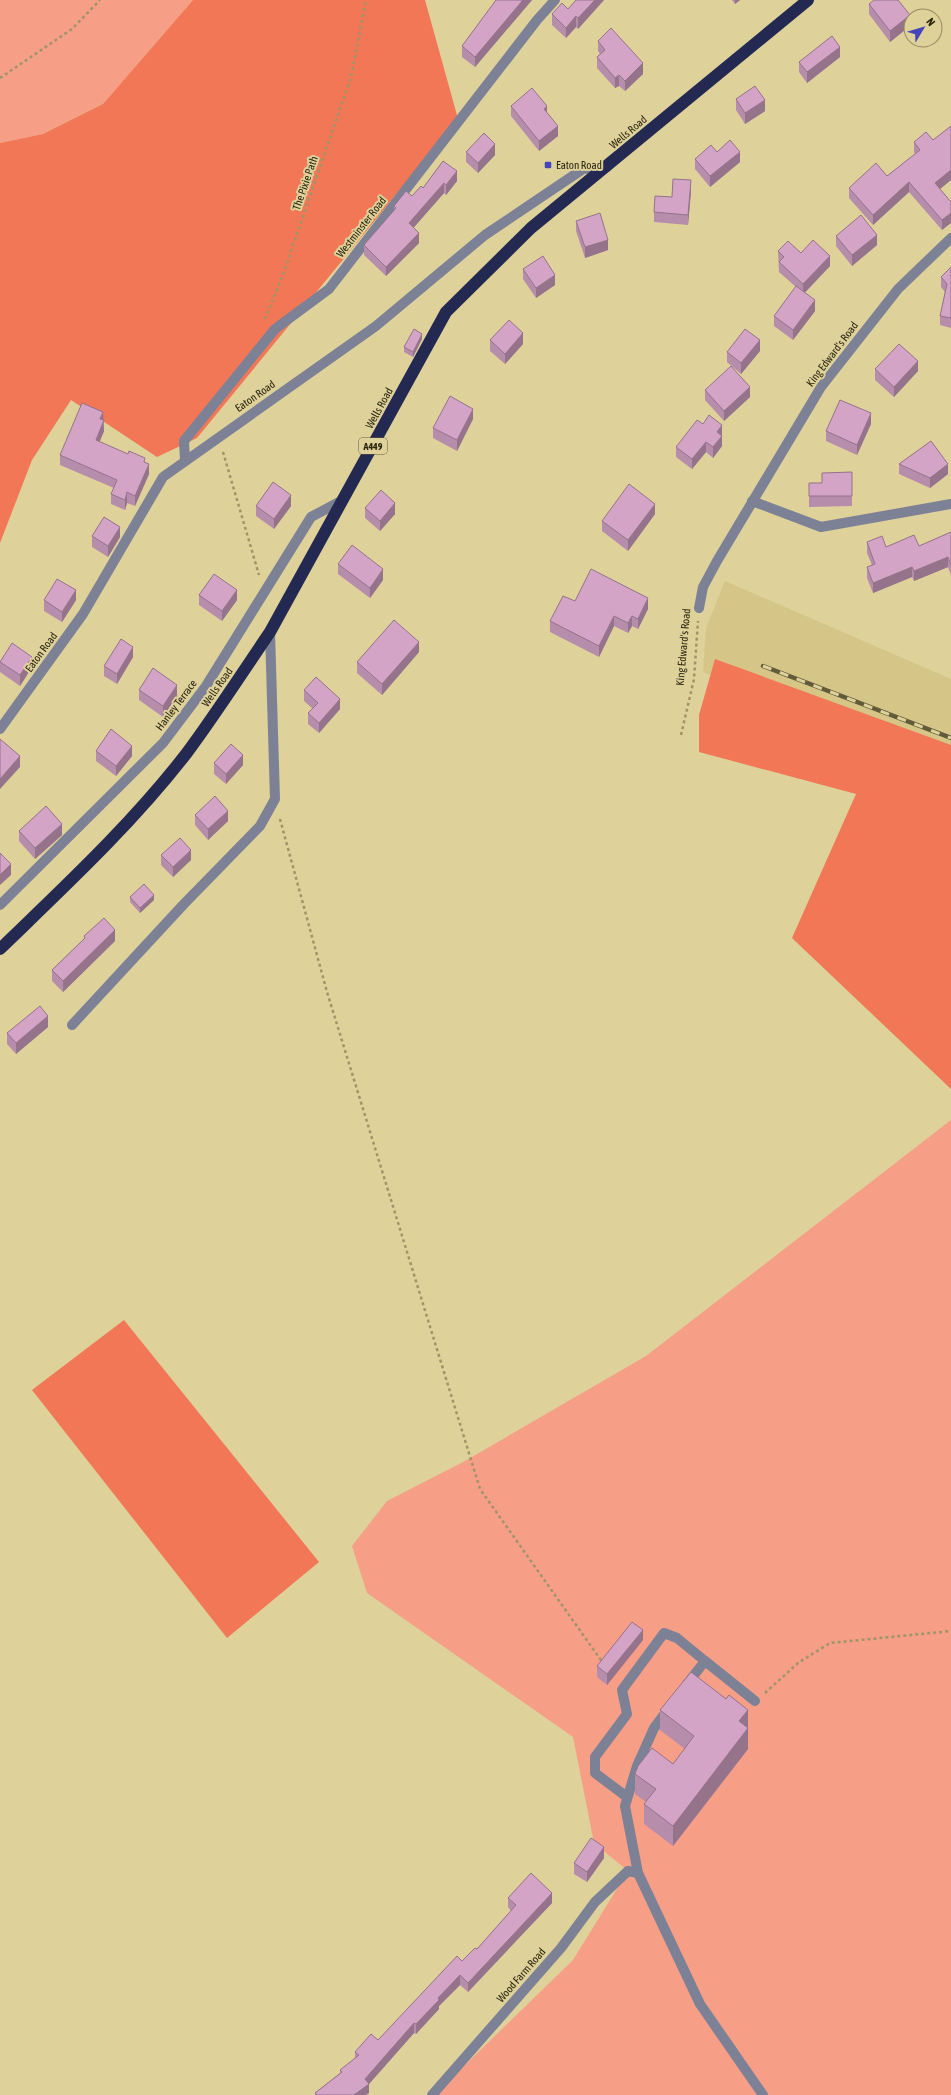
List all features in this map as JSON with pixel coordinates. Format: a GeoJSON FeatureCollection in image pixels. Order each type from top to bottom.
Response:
{"type":"FeatureCollection","features":[{"type":"Feature","properties":{"kind":"highway","name":"Wells Road"},"geometry":{"type":"LineString","coordinates":[[0,949],[125,825],[185,755],[270,632],[446,312],[531,228],[607,167],[808,0]]}},
{"type":"Feature","properties":{"kind":"street","name":"Westminster Road"},"geometry":{"type":"LineString","coordinates":[[185,460],[184,442],[275,329],[329,289],[537,20],[555,0]]}},
{"type":"Feature","properties":{"kind":"street","name":"Eaton Road"},"geometry":{"type":"LineString","coordinates":[[0,730],[83,614],[163,477],[218,436],[376,326],[485,235],[583,169],[607,167]]}},
{"type":"Feature","properties":{"kind":"street","name":"King Edward's Road"},"geometry":{"type":"LineString","coordinates":[[699,608],[703,587],[752,501],[821,387],[898,289],[951,238]]}},
{"type":"Feature","properties":{"kind":"street","name":"Hanley Terrace"},"geometry":{"type":"LineString","coordinates":[[0,905],[163,743],[206,686],[311,517],[342,500]]}},
{"type":"Feature","properties":{"kind":"street"},"geometry":{"type":"LineString","coordinates":[[752,501],[822,527],[951,504]]}},
{"type":"Feature","properties":{"kind":"street"},"geometry":{"type":"LineString","coordinates":[[72,1025],[260,826],[275,799],[270,632]]}},
{"type":"Feature","properties":{"kind":"street"},"geometry":{"type":"LineString","coordinates":[[628,1797],[595,1773],[595,1757],[627,1714],[622,1690],[664,1633],[677,1638],[755,1702]]}},
{"type":"Feature","properties":{"kind":"street"},"geometry":{"type":"LineString","coordinates":[[705,1660],[654,1728],[637,1766],[625,1806],[633,1872],[700,2004],[763,2095]]}},
{"type":"Feature","properties":{"kind":"street","name":"Wood Farm Road"},"geometry":{"type":"LineString","coordinates":[[432,2095],[561,1948],[595,1902],[633,1872]]}},
{"type":"Feature","properties":{"kind":"path"},"geometry":{"type":"LineString","coordinates":[[0,78],[72,29],[100,0]]}},
{"type":"Feature","properties":{"kind":"path","name":"The Pixie Path"},"geometry":{"type":"LineString","coordinates":[[263,323],[284,272],[351,77],[366,0]]}},
{"type":"Feature","properties":{"kind":"path"},"geometry":{"type":"LineString","coordinates":[[218,436],[264,593]]}},
{"type":"Feature","properties":{"kind":"path","name":"King Edward's Road"},"geometry":{"type":"LineString","coordinates":[[681,735],[694,679],[699,608]]}},
{"type":"Feature","properties":{"kind":"path"},"geometry":{"type":"LineString","coordinates":[[275,799],[327,992],[480,1489],[604,1664]]}},
{"type":"Feature","properties":{"kind":"path"},"geometry":{"type":"LineString","coordinates":[[755,1702],[798,1663],[830,1643],[951,1631]]}},
{"type":"Feature","properties":{"kind":"shaded area"},"geometry":{"type":"Polygon","coordinates":[[[0,0],[193,0],[103,104],[43,134],[0,143],[0,0]]]}},
{"type":"Feature","properties":{"kind":"shaded area"},"geometry":{"type":"Polygon","coordinates":[[[193,0],[425,0],[458,119],[197,438],[157,457],[71,400],[32,460],[0,543],[0,143],[43,134],[103,104],[193,0]]]}},
{"type":"Feature","properties":{"kind":"shaded area"},"geometry":{"type":"Polygon","coordinates":[[[725,581],[951,679],[951,768],[703,672],[706,628],[725,581]]]}},
{"type":"Feature","properties":{"kind":"shaded area"},"geometry":{"type":"Polygon","coordinates":[[[715,659],[951,745],[951,1089],[792,938],[856,794],[699,752],[699,715],[715,659]]]}},
{"type":"Feature","properties":{"kind":"shaded area"},"geometry":{"type":"Polygon","coordinates":[[[951,1120],[951,2095],[431,2095],[466,2064],[573,1960],[628,1871],[594,1843],[573,1737],[367,1593],[352,1546],[387,1501],[465,1461],[646,1356],[951,1120]]]}},
{"type":"Feature","properties":{"kind":"shaded area"},"geometry":{"type":"Polygon","coordinates":[[[124,1320],[319,1562],[227,1638],[32,1390],[124,1320]]]}},
{"type":"Feature","properties":{"kind":"building"},"geometry":{"type":"Polygon","coordinates":[[[496,0],[523,0],[475,57],[462,46],[496,0]]]}},
{"type":"Feature","properties":{"kind":"building"},"geometry":{"type":"Polygon","coordinates":[[[576,0],[595,0],[578,18],[576,16],[566,28],[552,14],[562,3],[568,9],[576,0]]]}},
{"type":"Feature","properties":{"kind":"building"},"geometry":{"type":"Polygon","coordinates":[[[874,0],[898,0],[904,8],[903,8],[903,21],[890,31],[869,4],[874,0]]]}},
{"type":"Feature","properties":{"kind":"building"},"geometry":{"type":"Polygon","coordinates":[[[611,28],[643,63],[625,81],[619,75],[615,78],[597,57],[605,50],[598,41],[611,28]]]}},
{"type":"Feature","properties":{"kind":"building"},"geometry":{"type":"Polygon","coordinates":[[[832,36],[840,47],[807,72],[799,62],[832,36]]]}},
{"type":"Feature","properties":{"kind":"building"},"geometry":{"type":"Polygon","coordinates":[[[755,86],[765,100],[745,113],[736,99],[755,86]]]}},
{"type":"Feature","properties":{"kind":"building"},"geometry":{"type":"Polygon","coordinates":[[[532,88],[547,106],[544,109],[558,126],[539,141],[511,106],[532,88]]]}},
{"type":"Feature","properties":{"kind":"building"},"geometry":{"type":"Polygon","coordinates":[[[951,126],[951,170],[935,183],[951,202],[951,213],[942,220],[909,182],[873,215],[849,188],[876,163],[887,176],[920,150],[914,142],[926,132],[933,140],[951,126]]]}},
{"type":"Feature","properties":{"kind":"building"},"geometry":{"type":"Polygon","coordinates":[[[484,133],[495,144],[478,163],[466,152],[484,133]]]}},
{"type":"Feature","properties":{"kind":"building"},"geometry":{"type":"Polygon","coordinates":[[[730,140],[740,152],[710,176],[695,159],[711,145],[717,152],[730,140]]]}},
{"type":"Feature","properties":{"kind":"building"},"geometry":{"type":"Polygon","coordinates":[[[443,161],[457,171],[446,185],[444,183],[409,223],[419,233],[386,267],[364,245],[396,208],[394,206],[406,191],[412,196],[421,186],[423,188],[443,161]]]}},
{"type":"Feature","properties":{"kind":"building"},"geometry":{"type":"Polygon","coordinates":[[[673,179],[691,180],[688,215],[654,212],[655,196],[672,197],[673,179]]]}},
{"type":"Feature","properties":{"kind":"building"},"geometry":{"type":"Polygon","coordinates":[[[600,213],[608,240],[585,247],[576,221],[600,213]]]}},
{"type":"Feature","properties":{"kind":"building"},"geometry":{"type":"Polygon","coordinates":[[[861,215],[877,235],[852,255],[836,236],[861,215]]]}},
{"type":"Feature","properties":{"kind":"building"},"geometry":{"type":"Polygon","coordinates":[[[813,240],[830,256],[803,284],[779,262],[784,257],[778,251],[788,241],[801,253],[813,240]]]}},
{"type":"Feature","properties":{"kind":"building"},"geometry":{"type":"Polygon","coordinates":[[[543,256],[555,275],[536,288],[523,269],[543,256]]]}},
{"type":"Feature","properties":{"kind":"building"},"geometry":{"type":"Polygon","coordinates":[[[951,267],[951,318],[940,316],[947,284],[941,277],[951,267]]]}},
{"type":"Feature","properties":{"kind":"building"},"geometry":{"type":"Polygon","coordinates":[[[796,286],[815,300],[793,330],[774,316],[796,286]]]}},
{"type":"Feature","properties":{"kind":"building"},"geometry":{"type":"Polygon","coordinates":[[[509,320],[523,333],[505,354],[490,340],[509,320]]]}},
{"type":"Feature","properties":{"kind":"building"},"geometry":{"type":"Polygon","coordinates":[[[414,329],[422,334],[413,352],[404,347],[414,329]]]}},
{"type":"Feature","properties":{"kind":"building"},"geometry":{"type":"Polygon","coordinates":[[[745,329],[760,340],[741,363],[727,352],[745,329]]]}},
{"type":"Feature","properties":{"kind":"building"},"geometry":{"type":"Polygon","coordinates":[[[899,344],[918,361],[894,387],[875,369],[899,344]]]}},
{"type":"Feature","properties":{"kind":"building"},"geometry":{"type":"Polygon","coordinates":[[[731,366],[750,387],[724,411],[705,390],[731,366]]]}},
{"type":"Feature","properties":{"kind":"building"},"geometry":{"type":"Polygon","coordinates":[[[450,396],[473,409],[457,440],[433,428],[450,396]]]}},
{"type":"Feature","properties":{"kind":"building"},"geometry":{"type":"Polygon","coordinates":[[[840,400],[871,413],[857,445],[826,431],[840,400]]]}},
{"type":"Feature","properties":{"kind":"building"},"geometry":{"type":"Polygon","coordinates":[[[82,403],[103,412],[100,419],[104,420],[96,440],[128,454],[129,451],[145,458],[144,462],[149,464],[135,496],[127,492],[125,500],[111,494],[117,480],[60,455],[82,403]]]}},
{"type":"Feature","properties":{"kind":"building"},"geometry":{"type":"Polygon","coordinates":[[[709,415],[722,425],[717,432],[722,436],[713,447],[706,442],[692,459],[676,447],[697,420],[703,424],[709,415]]]}},
{"type":"Feature","properties":{"kind":"building"},"geometry":{"type":"Polygon","coordinates":[[[931,441],[948,464],[930,478],[899,464],[931,441]]]}},
{"type":"Feature","properties":{"kind":"building"},"geometry":{"type":"Polygon","coordinates":[[[852,472],[852,496],[809,496],[809,483],[822,483],[822,473],[852,472]]]}},
{"type":"Feature","properties":{"kind":"building"},"geometry":{"type":"Polygon","coordinates":[[[273,482],[291,495],[274,519],[256,506],[273,482]]]}},
{"type":"Feature","properties":{"kind":"building"},"geometry":{"type":"Polygon","coordinates":[[[629,484],[655,504],[628,540],[602,521],[629,484]]]}},
{"type":"Feature","properties":{"kind":"building"},"geometry":{"type":"Polygon","coordinates":[[[381,490],[395,503],[380,521],[365,508],[381,490]]]}},
{"type":"Feature","properties":{"kind":"building"},"geometry":{"type":"Polygon","coordinates":[[[104,517],[120,527],[108,546],[92,536],[104,517]]]}},
{"type":"Feature","properties":{"kind":"building"},"geometry":{"type":"Polygon","coordinates":[[[951,532],[951,565],[948,557],[914,571],[912,567],[873,583],[867,567],[875,564],[867,542],[882,536],[886,547],[914,535],[919,546],[951,532]]]}},
{"type":"Feature","properties":{"kind":"building"},"geometry":{"type":"Polygon","coordinates":[[[352,545],[383,569],[370,588],[338,564],[352,545]]]}},
{"type":"Feature","properties":{"kind":"building"},"geometry":{"type":"Polygon","coordinates":[[[591,569],[648,598],[638,619],[632,616],[628,623],[614,616],[599,646],[550,621],[563,596],[575,601],[591,569]]]}},
{"type":"Feature","properties":{"kind":"building"},"geometry":{"type":"Polygon","coordinates":[[[214,574],[237,590],[222,611],[199,595],[214,574]]]}},
{"type":"Feature","properties":{"kind":"building"},"geometry":{"type":"Polygon","coordinates":[[[57,579],[76,590],[62,612],[44,600],[57,579]]]}},
{"type":"Feature","properties":{"kind":"building"},"geometry":{"type":"Polygon","coordinates":[[[394,620],[419,642],[382,684],[357,662],[394,620]]]}},
{"type":"Feature","properties":{"kind":"building"},"geometry":{"type":"Polygon","coordinates":[[[121,639],[133,647],[117,674],[104,666],[121,639]]]}},
{"type":"Feature","properties":{"kind":"building"},"geometry":{"type":"Polygon","coordinates":[[[12,643],[32,657],[20,675],[0,662],[12,643]]]}},
{"type":"Feature","properties":{"kind":"building"},"geometry":{"type":"Polygon","coordinates":[[[153,668],[177,685],[163,706],[139,690],[153,668]]]}},
{"type":"Feature","properties":{"kind":"building"},"geometry":{"type":"Polygon","coordinates":[[[316,677],[340,699],[319,723],[308,713],[318,703],[304,690],[316,677]]]}},
{"type":"Feature","properties":{"kind":"building"},"geometry":{"type":"Polygon","coordinates":[[[111,729],[132,746],[116,766],[96,751],[111,729]]]}},
{"type":"Feature","properties":{"kind":"building"},"geometry":{"type":"Polygon","coordinates":[[[0,739],[20,756],[0,779],[0,739]]]}},
{"type":"Feature","properties":{"kind":"building"},"geometry":{"type":"Polygon","coordinates":[[[231,744],[243,755],[226,774],[214,763],[231,744]]]}},
{"type":"Feature","properties":{"kind":"building"},"geometry":{"type":"Polygon","coordinates":[[[215,796],[228,811],[208,829],[195,815],[215,796]]]}},
{"type":"Feature","properties":{"kind":"building"},"geometry":{"type":"Polygon","coordinates":[[[46,806],[62,824],[35,848],[19,831],[46,806]]]}},
{"type":"Feature","properties":{"kind":"building"},"geometry":{"type":"Polygon","coordinates":[[[180,838],[191,850],[173,867],[161,855],[180,838]]]}},
{"type":"Feature","properties":{"kind":"building"},"geometry":{"type":"Polygon","coordinates":[[[0,853],[11,864],[0,875],[0,853]]]}},
{"type":"Feature","properties":{"kind":"building"},"geometry":{"type":"Polygon","coordinates":[[[144,884],[154,895],[140,908],[130,897],[144,884]]]}},
{"type":"Feature","properties":{"kind":"building"},"geometry":{"type":"Polygon","coordinates":[[[104,918],[115,930],[63,981],[52,970],[85,938],[84,936],[104,918]]]}},
{"type":"Feature","properties":{"kind":"building"},"geometry":{"type":"Polygon","coordinates":[[[40,1006],[48,1016],[16,1043],[7,1033],[40,1006]]]}},
{"type":"Feature","properties":{"kind":"building"},"geometry":{"type":"Polygon","coordinates":[[[632,1622],[643,1630],[607,1674],[597,1666],[632,1622]]]}},
{"type":"Feature","properties":{"kind":"building"},"geometry":{"type":"Polygon","coordinates":[[[691,1672],[726,1699],[729,1695],[748,1710],[739,1721],[748,1728],[673,1826],[644,1804],[656,1789],[635,1774],[638,1766],[652,1748],[673,1764],[694,1736],[660,1710],[691,1672]]]}},
{"type":"Feature","properties":{"kind":"building"},"geometry":{"type":"Polygon","coordinates":[[[591,1838],[604,1847],[587,1872],[574,1863],[591,1838]]]}},
{"type":"Feature","properties":{"kind":"building"},"geometry":{"type":"Polygon","coordinates":[[[531,1873],[552,1893],[468,1983],[460,1975],[416,2024],[414,2023],[365,2079],[369,2084],[354,2095],[317,2095],[315,2093],[342,2072],[340,2070],[359,2055],[355,2052],[371,2034],[378,2040],[457,1956],[462,1961],[475,1948],[477,1949],[516,1905],[508,1898],[531,1873]]]}},
{"type":"Feature","properties":{"kind":"railway"},"geometry":{"type":"LineString","coordinates":[[763,666],[951,738]]}},
{"type":"Feature","properties":{"kind":"place","name":"Eaton Road"},"geometry":{"type":"Point","coordinates":[548,165]}}]}
